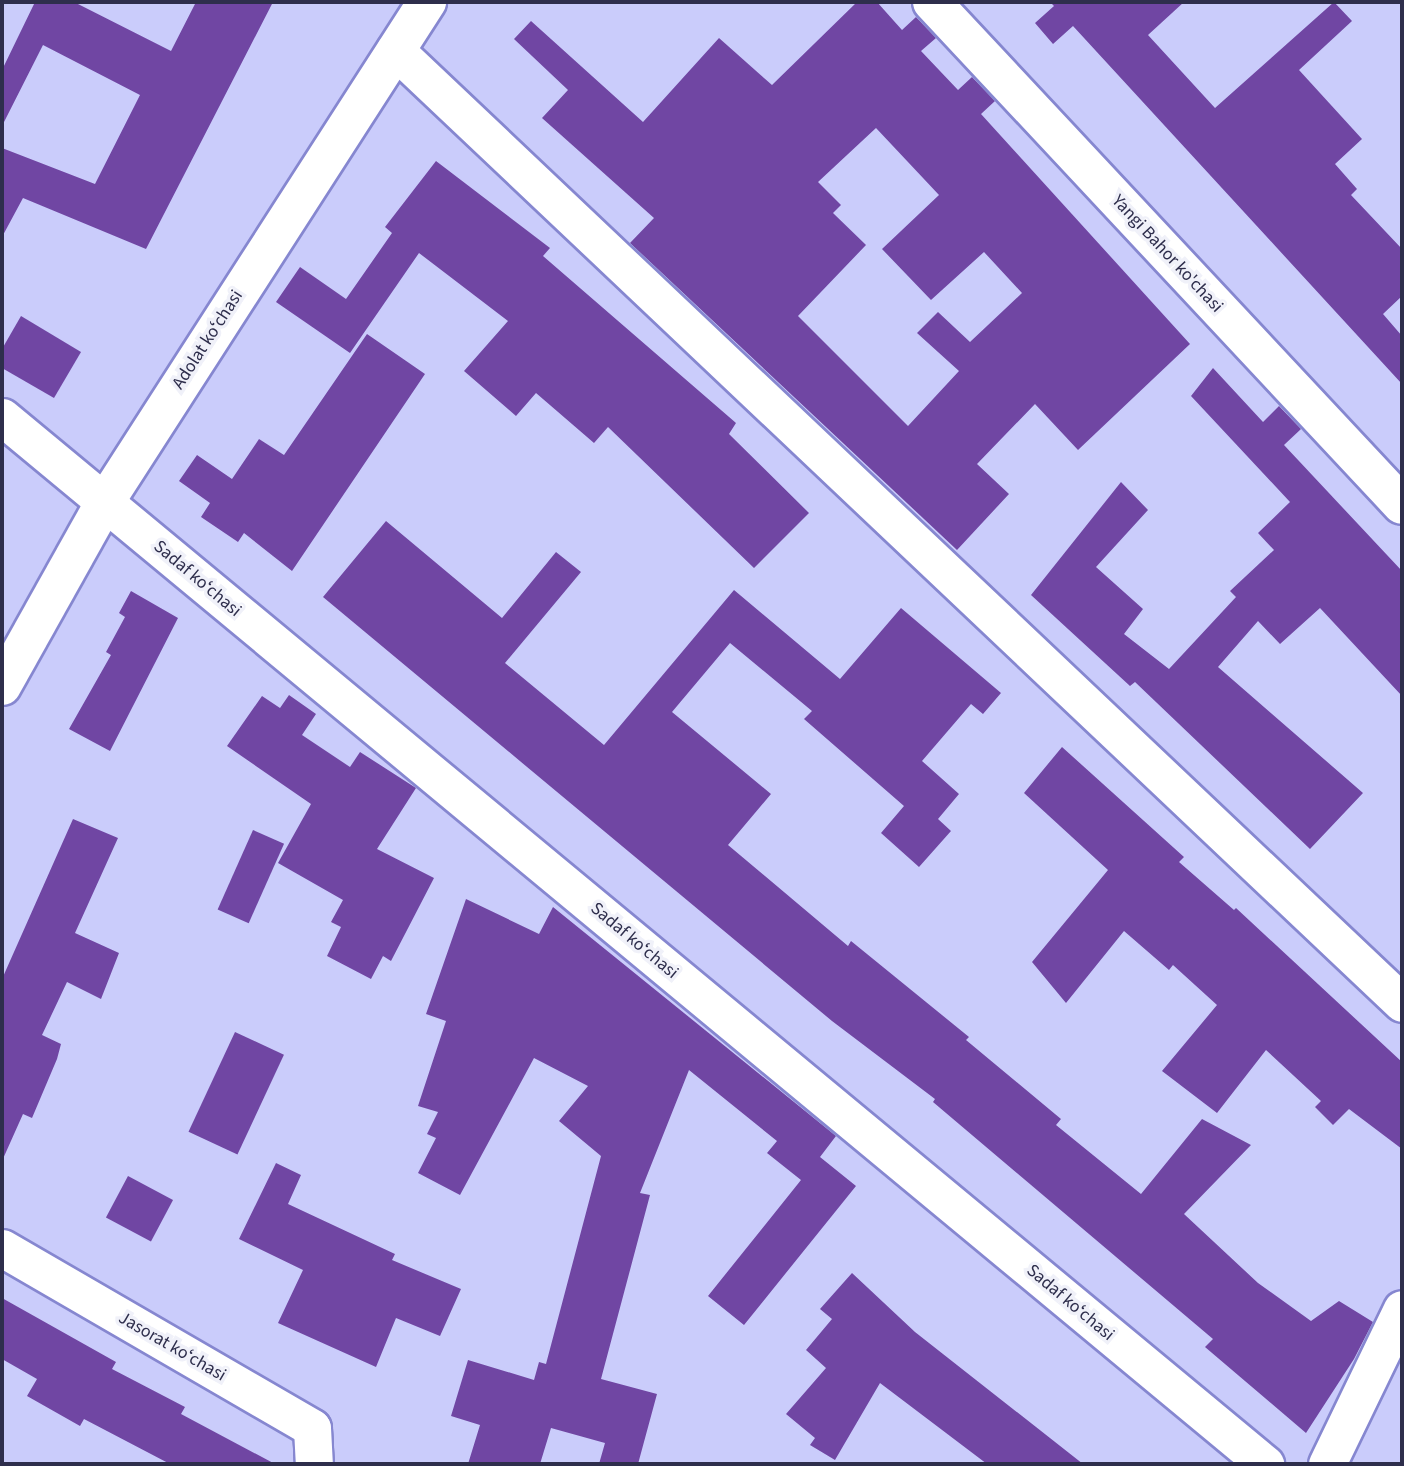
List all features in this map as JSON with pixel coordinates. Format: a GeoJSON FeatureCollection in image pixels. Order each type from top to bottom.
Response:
{"type":"FeatureCollection","features":[{"type":"Feature","properties":{"kind":"street","name":"Adolat koʻchasi"},"geometry":{"type":"LineString","coordinates":[[2,686],[104,502],[427,2]]}},
{"type":"Feature","properties":{"kind":"street","name":"Yangi Bahor ko'chasi"},"geometry":{"type":"LineString","coordinates":[[932,2],[1402,505]]}},
{"type":"Feature","properties":{"kind":"street"},"geometry":{"type":"LineString","coordinates":[[395,50],[1402,1003]]}},
{"type":"Feature","properties":{"kind":"street","name":"Sadaf koʻchasi"},"geometry":{"type":"LineString","coordinates":[[2,417],[1265,1464]]}},
{"type":"Feature","properties":{"kind":"street","name":"Jasorat koʻchasi"},"geometry":{"type":"LineString","coordinates":[[2,1248],[312,1428],[314,1464]]}},
{"type":"Feature","properties":{"kind":"street"},"geometry":{"type":"LineString","coordinates":[[1327,1464],[1402,1310]]}},
{"type":"Feature","properties":{"kind":"building"},"geometry":{"type":"Polygon","coordinates":[[[35,2],[74,2],[171,51],[196,2],[273,2],[146,249],[23,198],[2,237],[2,148],[95,184],[140,95],[43,45],[2,126],[2,70],[35,2]]]}},
{"type":"Feature","properties":{"kind":"building"},"geometry":{"type":"Polygon","coordinates":[[[857,2],[877,2],[902,30],[916,17],[936,38],[921,51],[958,90],[972,77],[995,101],[981,114],[1190,344],[1078,450],[1035,404],[977,464],[1009,494],[957,550],[630,243],[654,218],[542,118],[568,90],[514,39],[531,21],[643,122],[719,38],[772,85],[857,2]],[[876,128],[818,182],[841,205],[833,213],[866,245],[798,316],[908,426],[959,371],[917,333],[938,312],[970,342],[1022,293],[984,252],[931,300],[882,249],[939,195],[876,128]]]}},
{"type":"Feature","properties":{"kind":"building"},"geometry":{"type":"Polygon","coordinates":[[[1050,2],[1184,2],[1148,35],[1215,108],[1334,2],[1352,21],[1299,70],[1362,139],[1335,164],[1357,189],[1351,195],[1402,249],[1402,296],[1383,314],[1402,336],[1402,384],[1073,26],[1053,44],[1035,23],[1054,6],[1050,2]]]}},
{"type":"Feature","properties":{"kind":"building"},"geometry":{"type":"Polygon","coordinates":[[[436,161],[550,248],[543,256],[736,423],[729,434],[809,513],[754,568],[608,427],[594,443],[536,393],[516,416],[464,371],[508,321],[419,253],[350,353],[276,302],[300,267],[346,299],[392,233],[385,227],[436,161]]]}},
{"type":"Feature","properties":{"kind":"building"},"geometry":{"type":"Polygon","coordinates":[[[21,316],[81,352],[54,398],[2,368],[2,349],[21,316]]]}},
{"type":"Feature","properties":{"kind":"building"},"geometry":{"type":"Polygon","coordinates":[[[367,334],[425,374],[292,571],[244,533],[238,542],[201,517],[210,503],[179,481],[197,455],[232,479],[259,439],[284,455],[367,334]]]}},
{"type":"Feature","properties":{"kind":"building"},"geometry":{"type":"Polygon","coordinates":[[[1213,368],[1263,422],[1279,406],[1301,429],[1284,445],[1402,571],[1402,696],[1320,608],[1280,644],[1258,621],[1218,667],[1363,793],[1310,849],[1135,682],[1130,686],[1031,595],[1121,482],[1148,510],[1096,567],[1143,609],[1124,634],[1169,669],[1236,597],[1230,591],[1274,550],[1258,533],[1290,502],[1191,396],[1213,368]]]}},
{"type":"Feature","properties":{"kind":"building"},"geometry":{"type":"Polygon","coordinates":[[[386,521],[502,618],[556,552],[581,572],[505,663],[604,745],[734,590],[840,679],[901,608],[1001,693],[983,714],[971,704],[922,761],[959,794],[938,819],[951,831],[919,867],[881,833],[904,806],[804,719],[812,711],[730,643],[672,712],[771,794],[728,845],[848,946],[851,941],[969,1037],[966,1040],[1061,1119],[1056,1125],[1141,1194],[1202,1119],[1251,1145],[1184,1214],[1258,1283],[1311,1321],[1339,1301],[1373,1322],[1354,1359],[1306,1433],[1205,1347],[1213,1339],[933,1102],[935,1099],[832,1021],[323,597],[386,521]]]}},
{"type":"Feature","properties":{"kind":"building"},"geometry":{"type":"Polygon","coordinates":[[[131,591],[178,618],[110,751],[69,729],[111,655],[106,652],[125,617],[119,613],[131,591]]]}},
{"type":"Feature","properties":{"kind":"building"},"geometry":{"type":"Polygon","coordinates":[[[289,695],[316,714],[302,735],[350,767],[360,752],[416,788],[377,849],[434,878],[391,961],[383,956],[371,979],[327,956],[341,927],[331,922],[343,900],[278,863],[311,804],[227,746],[262,696],[280,708],[289,695]]]}},
{"type":"Feature","properties":{"kind":"building"},"geometry":{"type":"Polygon","coordinates":[[[1062,747],[1184,857],[1179,862],[1234,910],[1236,908],[1402,1062],[1402,1149],[1349,1109],[1333,1125],[1315,1107],[1321,1101],[1266,1050],[1217,1113],[1162,1071],[1217,1005],[1173,965],[1169,970],[1124,931],[1066,1003],[1032,962],[1108,870],[1024,793],[1062,747]]]}},
{"type":"Feature","properties":{"kind":"building"},"geometry":{"type":"Polygon","coordinates":[[[73,819],[118,838],[75,933],[119,953],[101,999],[67,982],[42,1035],[61,1044],[57,1059],[32,1118],[23,1114],[2,1161],[2,979],[73,819]]]}},
{"type":"Feature","properties":{"kind":"building"},"geometry":{"type":"Polygon","coordinates":[[[253,830],[284,844],[249,923],[218,909],[253,830]]]}},
{"type":"Feature","properties":{"kind":"building"},"geometry":{"type":"Polygon","coordinates":[[[466,899],[539,934],[553,907],[836,1136],[820,1157],[856,1186],[744,1325],[708,1296],[801,1180],[767,1153],[777,1141],[689,1070],[640,1193],[650,1195],[601,1379],[657,1394],[638,1464],[599,1464],[605,1443],[551,1428],[540,1464],[468,1464],[480,1425],[451,1416],[468,1360],[534,1380],[539,1362],[546,1364],[601,1156],[559,1121],[588,1086],[534,1058],[460,1195],[418,1173],[436,1138],[427,1134],[438,1112],[418,1106],[446,1021],[426,1014],[466,899]]]}},
{"type":"Feature","properties":{"kind":"building"},"geometry":{"type":"Polygon","coordinates":[[[235,1032],[284,1055],[237,1155],[189,1132],[235,1032]]]}},
{"type":"Feature","properties":{"kind":"building"},"geometry":{"type":"Polygon","coordinates":[[[276,1163],[301,1175],[288,1204],[395,1254],[392,1260],[461,1289],[440,1336],[396,1318],[376,1367],[278,1323],[303,1270],[239,1239],[276,1163]]]}},
{"type":"Feature","properties":{"kind":"building"},"geometry":{"type":"Polygon","coordinates":[[[128,1176],[173,1200],[151,1241],[106,1217],[128,1176]]]}},
{"type":"Feature","properties":{"kind":"building"},"geometry":{"type":"Polygon","coordinates":[[[852,1273],[915,1332],[1083,1464],[987,1464],[880,1383],[835,1460],[810,1445],[815,1438],[786,1414],[826,1368],[806,1350],[832,1319],[820,1309],[852,1273]]]}},
{"type":"Feature","properties":{"kind":"building"},"geometry":{"type":"Polygon","coordinates":[[[2,1298],[116,1362],[112,1369],[185,1407],[181,1414],[275,1464],[170,1464],[84,1419],[80,1426],[27,1396],[37,1379],[2,1359],[2,1298]]]}}]}
